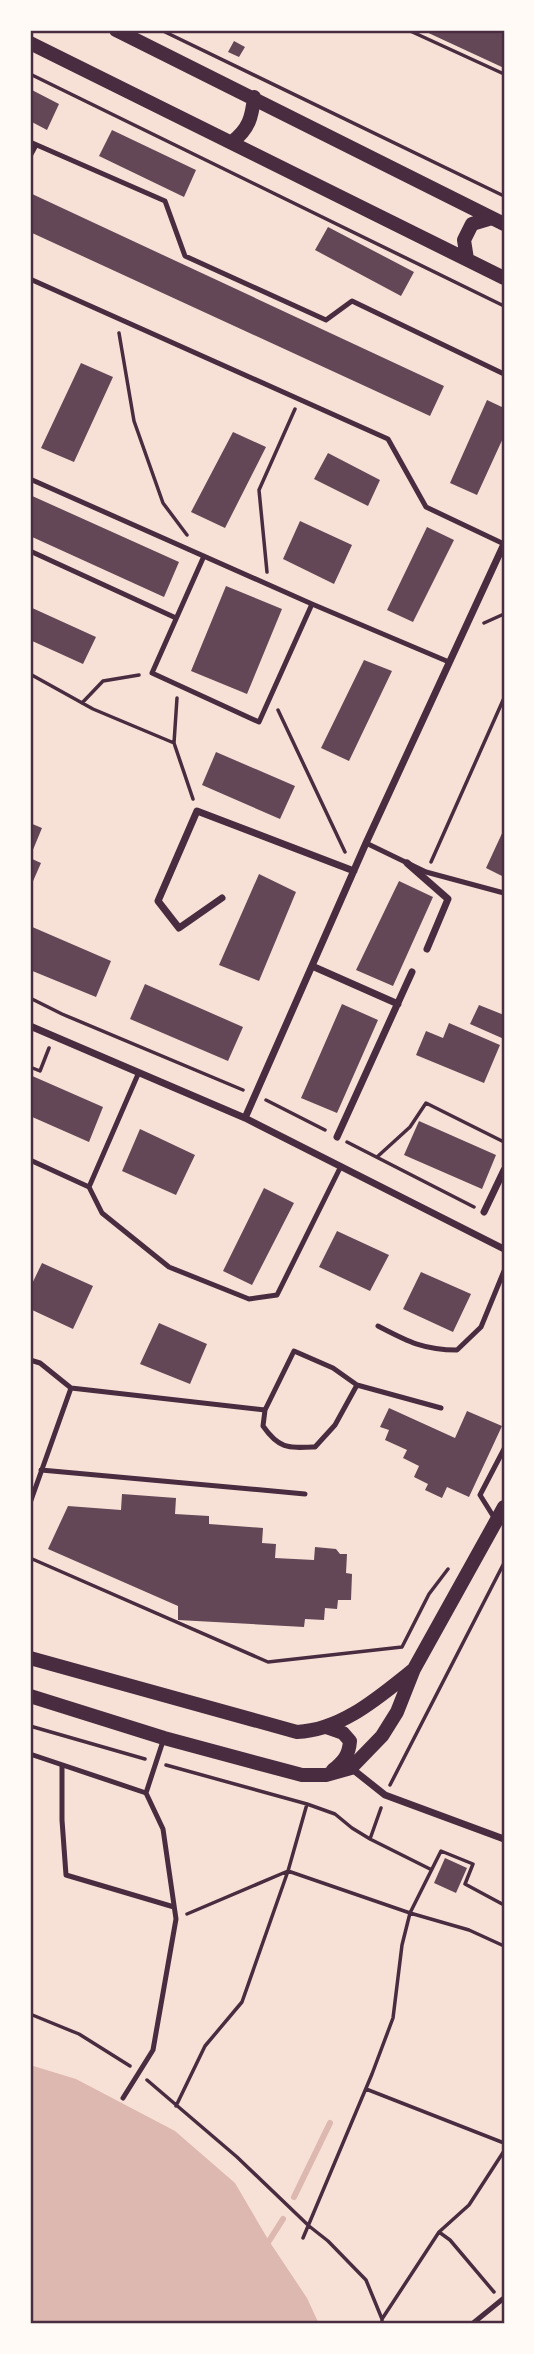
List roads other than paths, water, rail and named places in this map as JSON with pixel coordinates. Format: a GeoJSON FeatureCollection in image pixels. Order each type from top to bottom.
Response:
{"type":"FeatureCollection","features":[{"type":"Feature","properties":{"kind":"main road"},"geometry":{"type":"LineString","coordinates":[[116,30],[498,221]]}},
{"type":"Feature","properties":{"kind":"main road"},"geometry":{"type":"LineString","coordinates":[[30,43],[504,278]]}},
{"type":"Feature","properties":{"kind":"main road"},"geometry":{"type":"LineString","coordinates":[[232,142],[244,133],[252,118],[254,97]]}},
{"type":"Feature","properties":{"kind":"main road"},"geometry":{"type":"LineString","coordinates":[[467,258],[464,240],[472,224],[498,221]]}},
{"type":"Feature","properties":{"kind":"main road"},"geometry":{"type":"LineString","coordinates":[[30,1696],[164,1738],[302,1775],[326,1775],[351,1768],[382,1736],[397,1712],[414,1669],[504,1507]]}},
{"type":"Feature","properties":{"kind":"main road"},"geometry":{"type":"LineString","coordinates":[[30,1658],[297,1732],[312,1732],[356,1713],[414,1669]]}},
{"type":"Feature","properties":{"kind":"main road"},"geometry":{"type":"LineString","coordinates":[[326,1727],[344,1733],[350,1741],[350,1751],[345,1760],[326,1775]]}},
{"type":"Feature","properties":{"kind":"street"},"geometry":{"type":"LineString","coordinates":[[245,1118],[366,843],[504,544]]}},
{"type":"Feature","properties":{"kind":"street"},"geometry":{"type":"LineString","coordinates":[[222,898],[179,928],[158,901],[198,811],[354,871]]}},
{"type":"Feature","properties":{"kind":"street"},"geometry":{"type":"LineString","coordinates":[[407,863],[448,899],[427,949]]}},
{"type":"Feature","properties":{"kind":"street"},"geometry":{"type":"LineString","coordinates":[[312,966],[397,1004]]}},
{"type":"Feature","properties":{"kind":"street"},"geometry":{"type":"LineString","coordinates":[[337,1137],[412,972]]}},
{"type":"Feature","properties":{"kind":"street"},"geometry":{"type":"LineString","coordinates":[[30,1026],[245,1118],[504,1249]]}},
{"type":"Feature","properties":{"kind":"street"},"geometry":{"type":"LineString","coordinates":[[484,1212],[504,1170]]}},
{"type":"Feature","properties":{"kind":"street"},"geometry":{"type":"LineString","coordinates":[[351,1768],[385,1795],[504,1839]]}},
{"type":"Feature","properties":{"kind":"lane"},"geometry":{"type":"LineString","coordinates":[[30,156],[33,144],[165,201],[185,256],[326,320],[352,301],[504,374]]}},
{"type":"Feature","properties":{"kind":"lane"},"geometry":{"type":"LineString","coordinates":[[30,279],[388,439],[426,507],[504,544]]}},
{"type":"Feature","properties":{"kind":"lane"},"geometry":{"type":"LineString","coordinates":[[30,479],[449,662]]}},
{"type":"Feature","properties":{"kind":"lane"},"geometry":{"type":"LineString","coordinates":[[30,551],[176,618]]}},
{"type":"Feature","properties":{"kind":"lane"},"geometry":{"type":"LineString","coordinates":[[204,555],[152,673],[259,722],[312,604]]}},
{"type":"Feature","properties":{"kind":"lane"},"geometry":{"type":"LineString","coordinates":[[366,843],[426,872],[504,893]]}},
{"type":"Feature","properties":{"kind":"lane"},"geometry":{"type":"LineString","coordinates":[[89,1187],[139,1072]]}},
{"type":"Feature","properties":{"kind":"lane"},"geometry":{"type":"LineString","coordinates":[[30,1160],[89,1187],[102,1213],[169,1267],[249,1299],[277,1295],[341,1166]]}},
{"type":"Feature","properties":{"kind":"lane"},"geometry":{"type":"LineString","coordinates":[[378,1326],[415,1345],[457,1350],[481,1327],[504,1271]]}},
{"type":"Feature","properties":{"kind":"lane"},"geometry":{"type":"LineString","coordinates":[[357,1385],[335,1425],[315,1447],[292,1448],[273,1441],[263,1426],[265,1410],[294,1351],[333,1368],[357,1385],[441,1408]]}},
{"type":"Feature","properties":{"kind":"lane"},"geometry":{"type":"LineString","coordinates":[[30,1360],[40,1363],[71,1388],[265,1410]]}},
{"type":"Feature","properties":{"kind":"lane"},"geometry":{"type":"LineString","coordinates":[[30,1503],[71,1388]]}},
{"type":"Feature","properties":{"kind":"lane"},"geometry":{"type":"LineString","coordinates":[[496,1522],[480,1495],[504,1449]]}},
{"type":"Feature","properties":{"kind":"lane"},"geometry":{"type":"LineString","coordinates":[[41,1470],[305,1494]]}},
{"type":"Feature","properties":{"kind":"lane"},"geometry":{"type":"LineString","coordinates":[[123,2098],[153,2050],[176,1919],[163,1829],[146,1793],[164,1738]]}},
{"type":"Feature","properties":{"kind":"lane"},"geometry":{"type":"LineString","coordinates":[[30,1754],[146,1793]]}},
{"type":"Feature","properties":{"kind":"lane"},"geometry":{"type":"LineString","coordinates":[[62,1765],[66,1875],[174,1907]]}},
{"type":"Feature","properties":{"kind":"lane"},"geometry":{"type":"LineString","coordinates":[[472,2324],[503,2300]]}},
{"type":"Feature","properties":{"kind":"waterway"},"geometry":{"type":"LineString","coordinates":[[294,2197],[330,2123]]}},
{"type":"Feature","properties":{"kind":"waterway"},"geometry":{"type":"LineString","coordinates":[[269,2241],[283,2219]]}}]}
